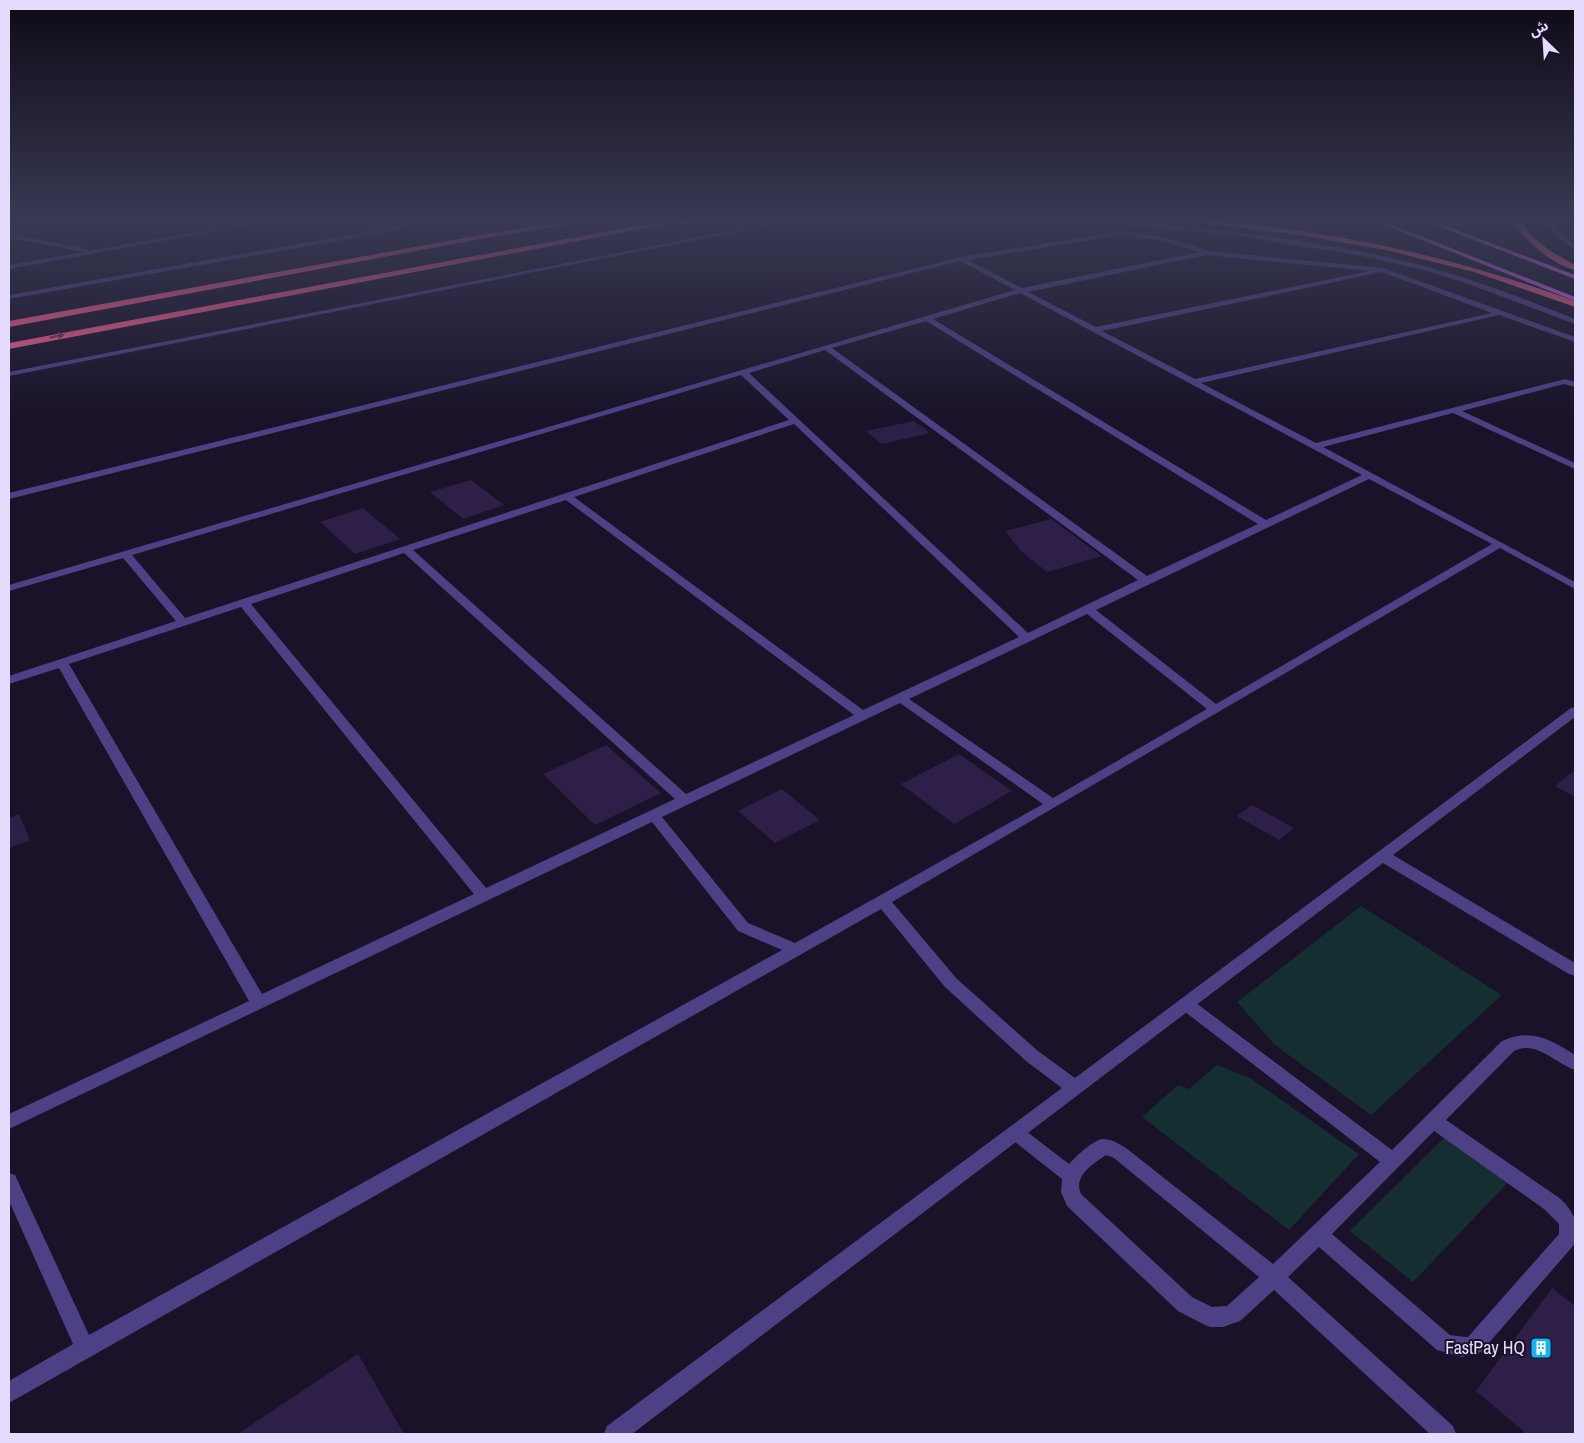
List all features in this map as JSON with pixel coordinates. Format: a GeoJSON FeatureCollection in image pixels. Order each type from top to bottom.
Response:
{"type":"FeatureCollection","features":[{"type":"Feature","properties":{"kind":"highway"},"geometry":{"type":"LineString","coordinates":[[9,324],[218,285]]}},
{"type":"Feature","properties":{"kind":"highway"},"geometry":{"type":"LineString","coordinates":[[9,346],[329,285]]}},
{"type":"Feature","properties":{"kind":"highway"},"geometry":{"type":"LineString","coordinates":[[1522,285],[1575,304]]}},
{"type":"Feature","properties":{"kind":"main road"},"geometry":{"type":"LineString","coordinates":[[1540,285],[1575,299]]}},
{"type":"Feature","properties":{"kind":"street"},"geometry":{"type":"LineString","coordinates":[[9,297],[75,285]]}},
{"type":"Feature","properties":{"kind":"street"},"geometry":{"type":"LineString","coordinates":[[9,374],[461,285]]}},
{"type":"Feature","properties":{"kind":"street"},"geometry":{"type":"LineString","coordinates":[[9,496],[855,285]]}},
{"type":"Feature","properties":{"kind":"street"},"geometry":{"type":"LineString","coordinates":[[1010,285],[1500,544],[1575,586]]}},
{"type":"Feature","properties":{"kind":"street"},"geometry":{"type":"LineString","coordinates":[[9,588],[926,318],[1020,291],[1048,285]]}},
{"type":"Feature","properties":{"kind":"street"},"geometry":{"type":"LineString","coordinates":[[1095,330],[1310,285]]}},
{"type":"Feature","properties":{"kind":"street"},"geometry":{"type":"LineString","coordinates":[[1426,285],[1575,340]]}},
{"type":"Feature","properties":{"kind":"street"},"geometry":{"type":"LineString","coordinates":[[1482,285],[1575,322]]}},
{"type":"Feature","properties":{"kind":"street"},"geometry":{"type":"LineString","coordinates":[[1194,382],[1500,312]]}},
{"type":"Feature","properties":{"kind":"street"},"geometry":{"type":"LineString","coordinates":[[926,318],[1265,524]]}},
{"type":"Feature","properties":{"kind":"street"},"geometry":{"type":"LineString","coordinates":[[827,348],[1146,581]]}},
{"type":"Feature","properties":{"kind":"street"},"geometry":{"type":"LineString","coordinates":[[743,372],[1028,638]]}},
{"type":"Feature","properties":{"kind":"street"},"geometry":{"type":"LineString","coordinates":[[1315,446],[1575,378]]}},
{"type":"Feature","properties":{"kind":"street"},"geometry":{"type":"LineString","coordinates":[[1565,380],[1575,385]]}},
{"type":"Feature","properties":{"kind":"street"},"geometry":{"type":"LineString","coordinates":[[1454,410],[1575,466]]}},
{"type":"Feature","properties":{"kind":"street"},"geometry":{"type":"LineString","coordinates":[[9,680],[795,421]]}},
{"type":"Feature","properties":{"kind":"street"},"geometry":{"type":"LineString","coordinates":[[9,1122],[1369,475]]}},
{"type":"Feature","properties":{"kind":"street"},"geometry":{"type":"LineString","coordinates":[[566,496],[863,716]]}},
{"type":"Feature","properties":{"kind":"street"},"geometry":{"type":"LineString","coordinates":[[9,1393],[85,1348],[1053,804],[1500,544]]}},
{"type":"Feature","properties":{"kind":"street"},"geometry":{"type":"LineString","coordinates":[[406,549],[685,801]]}},
{"type":"Feature","properties":{"kind":"street"},"geometry":{"type":"LineString","coordinates":[[125,553],[182,623]]}},
{"type":"Feature","properties":{"kind":"street"},"geometry":{"type":"LineString","coordinates":[[244,603],[485,897]]}},
{"type":"Feature","properties":{"kind":"street"},"geometry":{"type":"LineString","coordinates":[[1088,609],[1216,710]]}},
{"type":"Feature","properties":{"kind":"street"},"geometry":{"type":"LineString","coordinates":[[62,662],[259,1004]]}},
{"type":"Feature","properties":{"kind":"street"},"geometry":{"type":"LineString","coordinates":[[900,698],[1053,804]]}},
{"type":"Feature","properties":{"kind":"street"},"geometry":{"type":"LineString","coordinates":[[615,1434],[1575,711]]}},
{"type":"Feature","properties":{"kind":"street"},"geometry":{"type":"LineString","coordinates":[[654,816],[743,927],[796,950]]}},
{"type":"Feature","properties":{"kind":"street"},"geometry":{"type":"LineString","coordinates":[[1383,856],[1575,970]]}},
{"type":"Feature","properties":{"kind":"street"},"geometry":{"type":"LineString","coordinates":[[882,900],[951,983],[1032,1056],[1074,1087]]}},
{"type":"Feature","properties":{"kind":"street"},"geometry":{"type":"LineString","coordinates":[[1186,1004],[1392,1160]]}},
{"type":"Feature","properties":{"kind":"street"},"geometry":{"type":"LineString","coordinates":[[1446,1434],[1274,1277],[1120,1153],[1103,1147],[1070,1176],[1069,1193],[1084,1211],[1185,1304],[1197,1312],[1216,1317],[1233,1314],[1274,1277],[1319,1235],[1432,1120],[1514,1042],[1523,1040],[1544,1044],[1575,1063]]}},
{"type":"Feature","properties":{"kind":"street"},"geometry":{"type":"LineString","coordinates":[[1319,1235],[1438,1339],[1454,1347],[1465,1348],[1474,1346],[1566,1240],[1570,1234],[1570,1226],[1566,1218],[1551,1203],[1432,1120]]}},
{"type":"Feature","properties":{"kind":"street"},"geometry":{"type":"LineString","coordinates":[[1016,1133],[1070,1176]]}},
{"type":"Feature","properties":{"kind":"street"},"geometry":{"type":"LineString","coordinates":[[9,1181],[85,1348]]}},
{"type":"Feature","properties":{"kind":"green space"},"geometry":{"type":"Polygon","coordinates":[[[1361,906],[1502,995],[1371,1115],[1275,1045],[1237,1002],[1361,906]]]}},
{"type":"Feature","properties":{"kind":"green space"},"geometry":{"type":"Polygon","coordinates":[[[1217,1065],[1250,1078],[1359,1154],[1289,1230],[1142,1117],[1178,1085],[1189,1089],[1217,1065]]]}},
{"type":"Feature","properties":{"kind":"green space"},"geometry":{"type":"Polygon","coordinates":[[[1454,1128],[1519,1171],[1413,1282],[1350,1231],[1454,1128]]]}},
{"type":"Feature","properties":{"kind":"building"},"geometry":{"type":"Polygon","coordinates":[[[914,421],[930,433],[882,444],[866,431],[914,421]]]}},
{"type":"Feature","properties":{"kind":"building"},"geometry":{"type":"Polygon","coordinates":[[[471,480],[504,505],[463,519],[430,492],[471,480]]]}},
{"type":"Feature","properties":{"kind":"building"},"geometry":{"type":"Polygon","coordinates":[[[363,508],[400,539],[355,554],[320,522],[363,508]]]}},
{"type":"Feature","properties":{"kind":"building"},"geometry":{"type":"Polygon","coordinates":[[[1051,519],[1102,556],[1047,572],[1022,552],[1005,531],[1051,519]]]}},
{"type":"Feature","properties":{"kind":"building"},"geometry":{"type":"Polygon","coordinates":[[[606,745],[661,793],[595,825],[543,774],[606,745]]]}},
{"type":"Feature","properties":{"kind":"building"},"geometry":{"type":"Polygon","coordinates":[[[959,754],[1012,791],[954,824],[901,784],[959,754]]]}},
{"type":"Feature","properties":{"kind":"building"},"geometry":{"type":"Polygon","coordinates":[[[1575,770],[1575,797],[1555,786],[1575,770]]]}},
{"type":"Feature","properties":{"kind":"building"},"geometry":{"type":"Polygon","coordinates":[[[782,789],[820,820],[775,843],[738,811],[782,789]]]}},
{"type":"Feature","properties":{"kind":"building"},"geometry":{"type":"Polygon","coordinates":[[[1252,805],[1294,828],[1279,840],[1237,816],[1252,805]]]}},
{"type":"Feature","properties":{"kind":"building"},"geometry":{"type":"Polygon","coordinates":[[[19,814],[30,840],[9,848],[9,818],[19,814]]]}},
{"type":"Feature","properties":{"kind":"building","name":"FastPay HQ"},"geometry":{"type":"Polygon","coordinates":[[[1552,1288],[1575,1306],[1575,1434],[1527,1434],[1476,1391],[1552,1288]]]}},
{"type":"Feature","properties":{"kind":"building"},"geometry":{"type":"Polygon","coordinates":[[[358,1354],[404,1434],[238,1434],[358,1354]]]}},
{"type":"Feature","properties":{"kind":"place","name":"FastPay HQ"},"geometry":{"type":"Point","coordinates":[1541,1348]}}]}
